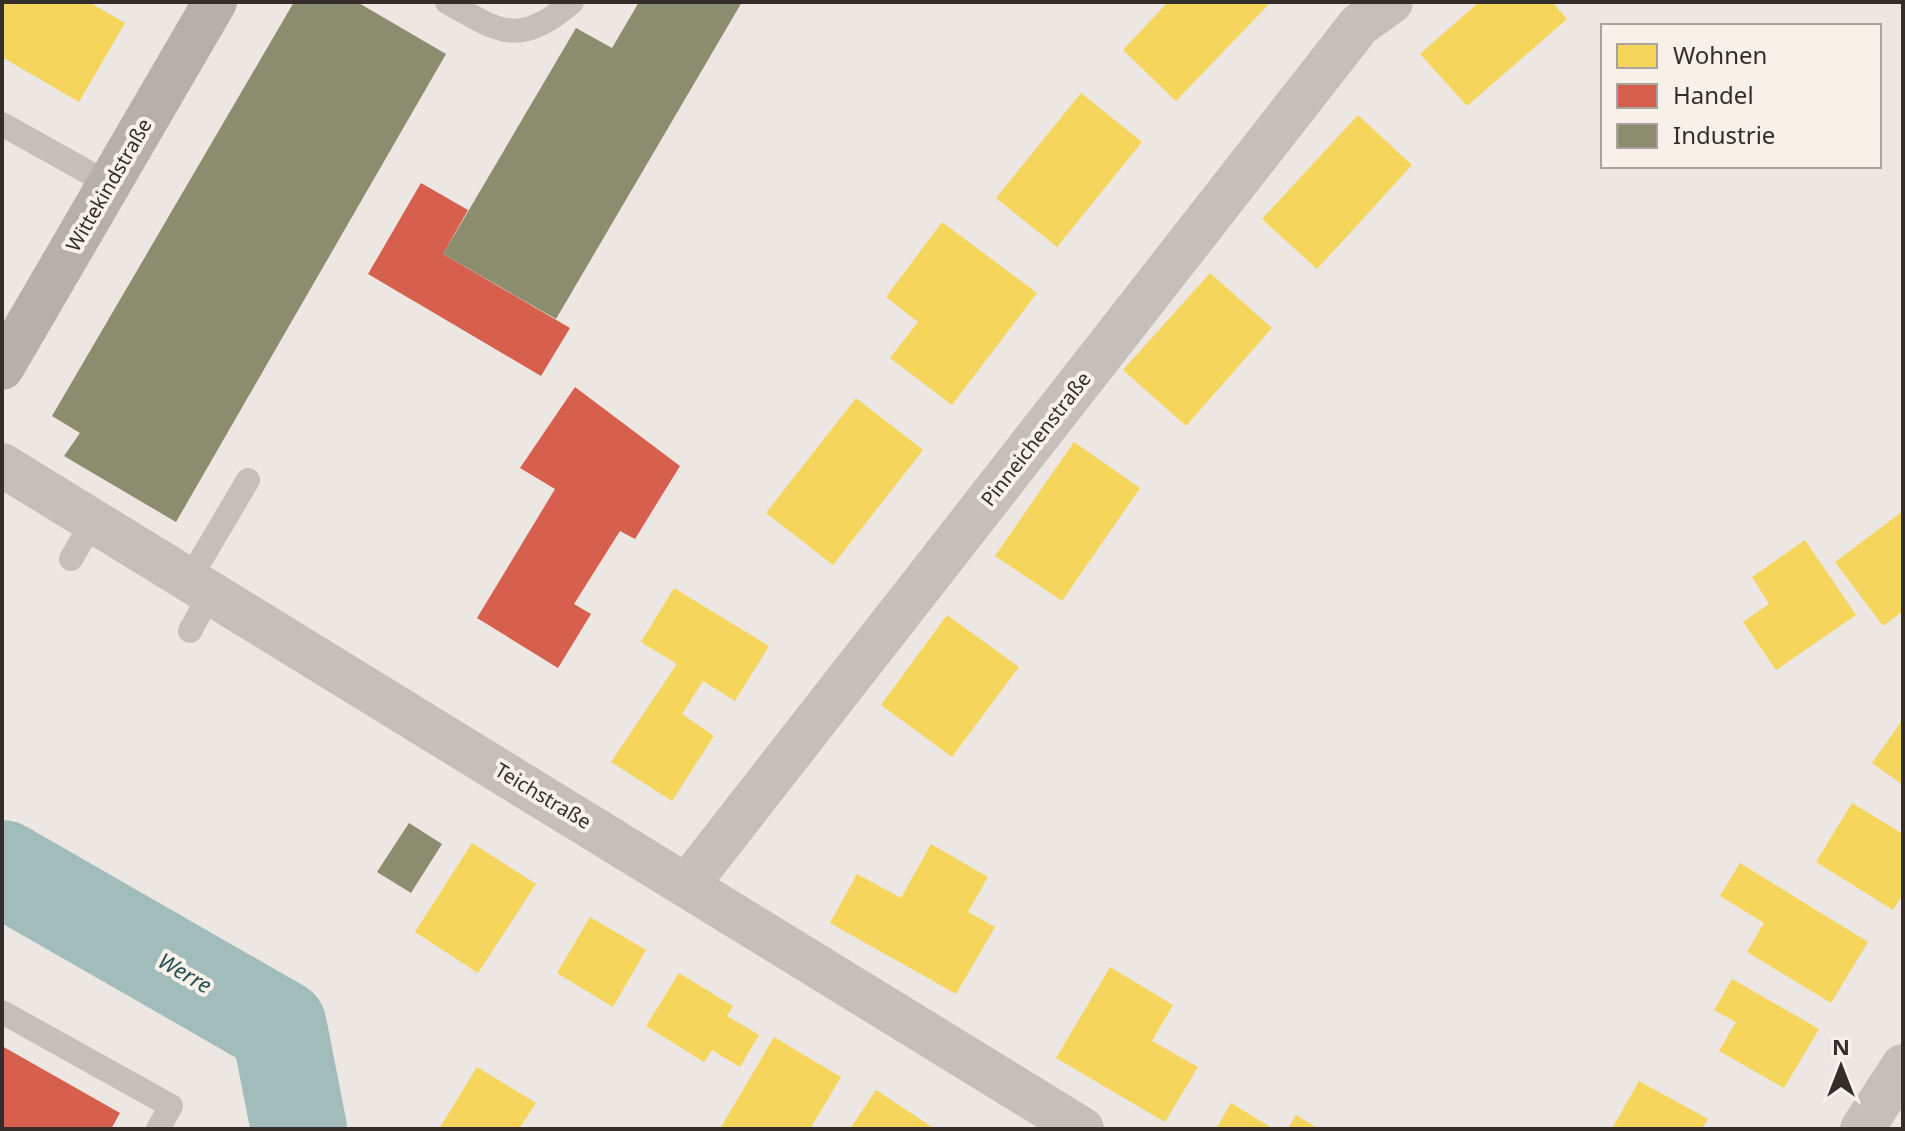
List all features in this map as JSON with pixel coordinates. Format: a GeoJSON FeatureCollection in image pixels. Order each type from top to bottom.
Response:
{"type":"FeatureCollection","features":[{"type":"Feature","properties":{"kind":"street","name":"Wittekindstraße"},"geometry":{"type":"LineString","coordinates":[[2,368],[215,2]]}},
{"type":"Feature","properties":{"kind":"street","name":"Pinneichenstraße"},"geometry":{"type":"LineString","coordinates":[[688,884],[1359,25],[1391,2]]}},
{"type":"Feature","properties":{"kind":"street","name":"Teichstraße"},"geometry":{"type":"LineString","coordinates":[[2,465],[1082,1129]]}},
{"type":"Feature","properties":{"kind":"street"},"geometry":{"type":"LineString","coordinates":[[1862,1129],[1903,1066]]}},
{"type":"Feature","properties":{"kind":"lane"},"geometry":{"type":"LineString","coordinates":[[447,2],[494,28],[530,31],[572,2]]}},
{"type":"Feature","properties":{"kind":"lane"},"geometry":{"type":"LineString","coordinates":[[2,124],[109,184]]}},
{"type":"Feature","properties":{"kind":"lane"},"geometry":{"type":"LineString","coordinates":[[190,631],[200,586],[248,480]]}},
{"type":"Feature","properties":{"kind":"lane"},"geometry":{"type":"LineString","coordinates":[[71,559],[93,521]]}},
{"type":"Feature","properties":{"kind":"lane"},"geometry":{"type":"LineString","coordinates":[[2,1012],[171,1106],[158,1129]]}},
{"type":"Feature","properties":{"kind":"building: Wohnen"},"geometry":{"type":"Polygon","coordinates":[[[2,2],[89,2],[125,23],[79,102],[2,57],[2,2]]]}},
{"type":"Feature","properties":{"kind":"building: Wohnen"},"geometry":{"type":"Polygon","coordinates":[[[1168,2],[1271,2],[1176,101],[1123,50],[1168,2]]]}},
{"type":"Feature","properties":{"kind":"building: Wohnen"},"geometry":{"type":"Polygon","coordinates":[[[1479,2],[1552,2],[1567,19],[1467,106],[1420,54],[1479,2]]]}},
{"type":"Feature","properties":{"kind":"building: Wohnen"},"geometry":{"type":"Polygon","coordinates":[[[1081,93],[1142,142],[1057,247],[996,198],[1081,93]]]}},
{"type":"Feature","properties":{"kind":"building: Wohnen"},"geometry":{"type":"Polygon","coordinates":[[[1358,115],[1412,165],[1317,269],[1262,219],[1358,115]]]}},
{"type":"Feature","properties":{"kind":"building: Wohnen"},"geometry":{"type":"Polygon","coordinates":[[[942,222],[1037,293],[952,405],[890,358],[918,322],[886,297],[942,222]]]}},
{"type":"Feature","properties":{"kind":"building: Wohnen"},"geometry":{"type":"Polygon","coordinates":[[[1210,273],[1272,328],[1186,426],[1123,370],[1210,273]]]}},
{"type":"Feature","properties":{"kind":"building: Wohnen"},"geometry":{"type":"Polygon","coordinates":[[[856,398],[923,450],[833,565],[766,513],[856,398]]]}},
{"type":"Feature","properties":{"kind":"building: Wohnen"},"geometry":{"type":"Polygon","coordinates":[[[1074,442],[1140,488],[1062,601],[995,556],[1074,442]]]}},
{"type":"Feature","properties":{"kind":"building: Wohnen"},"geometry":{"type":"Polygon","coordinates":[[[1903,511],[1903,611],[1883,626],[1835,562],[1903,511]]]}},
{"type":"Feature","properties":{"kind":"building: Wohnen"},"geometry":{"type":"Polygon","coordinates":[[[1805,540],[1856,615],[1776,670],[1743,622],[1769,604],[1752,577],[1805,540]]]}},
{"type":"Feature","properties":{"kind":"building: Wohnen"},"geometry":{"type":"Polygon","coordinates":[[[674,588],[769,646],[735,701],[703,681],[682,714],[714,736],[672,801],[611,762],[677,664],[641,642],[674,588]]]}},
{"type":"Feature","properties":{"kind":"building: Wohnen"},"geometry":{"type":"Polygon","coordinates":[[[947,615],[1019,667],[952,757],[881,705],[947,615]]]}},
{"type":"Feature","properties":{"kind":"building: Wohnen"},"geometry":{"type":"Polygon","coordinates":[[[1903,719],[1903,785],[1872,763],[1903,719]]]}},
{"type":"Feature","properties":{"kind":"building: Wohnen"},"geometry":{"type":"Polygon","coordinates":[[[1852,803],[1903,834],[1903,894],[1893,910],[1816,862],[1852,803]]]}},
{"type":"Feature","properties":{"kind":"building: Wohnen"},"geometry":{"type":"Polygon","coordinates":[[[472,843],[536,884],[478,973],[415,932],[472,843]]]}},
{"type":"Feature","properties":{"kind":"building: Wohnen"},"geometry":{"type":"Polygon","coordinates":[[[931,844],[988,877],[968,912],[995,927],[956,994],[830,923],[857,874],[901,898],[931,844]]]}},
{"type":"Feature","properties":{"kind":"building: Wohnen"},"geometry":{"type":"Polygon","coordinates":[[[1740,863],[1868,942],[1831,1003],[1747,952],[1764,923],[1720,896],[1740,863]]]}},
{"type":"Feature","properties":{"kind":"building: Wohnen"},"geometry":{"type":"Polygon","coordinates":[[[590,917],[646,950],[613,1007],[557,973],[590,917]]]}},
{"type":"Feature","properties":{"kind":"building: Wohnen"},"geometry":{"type":"Polygon","coordinates":[[[1110,967],[1173,1005],[1152,1041],[1198,1067],[1165,1122],[1056,1058],[1110,967]]]}},
{"type":"Feature","properties":{"kind":"building: Wohnen"},"geometry":{"type":"Polygon","coordinates":[[[679,973],[733,1006],[727,1016],[759,1035],[740,1067],[712,1050],[704,1062],[646,1026],[679,973]]]}},
{"type":"Feature","properties":{"kind":"building: Wohnen"},"geometry":{"type":"Polygon","coordinates":[[[1732,979],[1819,1029],[1784,1088],[1719,1051],[1736,1022],[1714,1010],[1732,979]]]}},
{"type":"Feature","properties":{"kind":"building: Wohnen"},"geometry":{"type":"Polygon","coordinates":[[[774,1037],[841,1077],[810,1129],[720,1129],[774,1037]]]}},
{"type":"Feature","properties":{"kind":"building: Wohnen"},"geometry":{"type":"Polygon","coordinates":[[[477,1067],[536,1103],[519,1129],[439,1129],[477,1067]]]}},
{"type":"Feature","properties":{"kind":"building: Wohnen"},"geometry":{"type":"Polygon","coordinates":[[[1639,1081],[1708,1119],[1702,1129],[1612,1129],[1639,1081]]]}},
{"type":"Feature","properties":{"kind":"building: Wohnen"},"geometry":{"type":"Polygon","coordinates":[[[876,1090],[935,1129],[850,1129],[876,1090]]]}},
{"type":"Feature","properties":{"kind":"building: Wohnen"},"geometry":{"type":"Polygon","coordinates":[[[1231,1103],[1274,1129],[1216,1129],[1231,1103]]]}},
{"type":"Feature","properties":{"kind":"building: Wohnen"},"geometry":{"type":"Polygon","coordinates":[[[1296,1115],[1319,1129],[1288,1129],[1296,1115]]]}},
{"type":"Feature","properties":{"kind":"building: Handel"},"geometry":{"type":"Polygon","coordinates":[[[421,183],[468,210],[443,254],[570,328],[541,376],[368,274],[421,183]]]}},
{"type":"Feature","properties":{"kind":"building: Handel"},"geometry":{"type":"Polygon","coordinates":[[[575,387],[680,466],[635,539],[620,531],[574,604],[591,614],[558,668],[477,618],[555,489],[520,468],[575,387]]]}},
{"type":"Feature","properties":{"kind":"building: Handel"},"geometry":{"type":"Polygon","coordinates":[[[2,1046],[120,1113],[111,1129],[2,1129],[2,1046]]]}},
{"type":"Feature","properties":{"kind":"building: Industrie"},"geometry":{"type":"Polygon","coordinates":[[[294,2],[357,2],[446,54],[176,522],[64,456],[80,433],[52,416],[294,2]]]}},
{"type":"Feature","properties":{"kind":"building: Industrie"},"geometry":{"type":"Polygon","coordinates":[[[639,2],[742,2],[556,319],[443,254],[576,28],[612,48],[639,2]]]}},
{"type":"Feature","properties":{"kind":"building: Industrie"},"geometry":{"type":"Polygon","coordinates":[[[409,823],[442,844],[411,893],[377,872],[409,823]]]}},
{"type":"Feature","properties":{"kind":"waterway","name":"Werre"},"geometry":{"type":"LineString","coordinates":[[2,868],[279,1027],[299,1129]]}}]}
